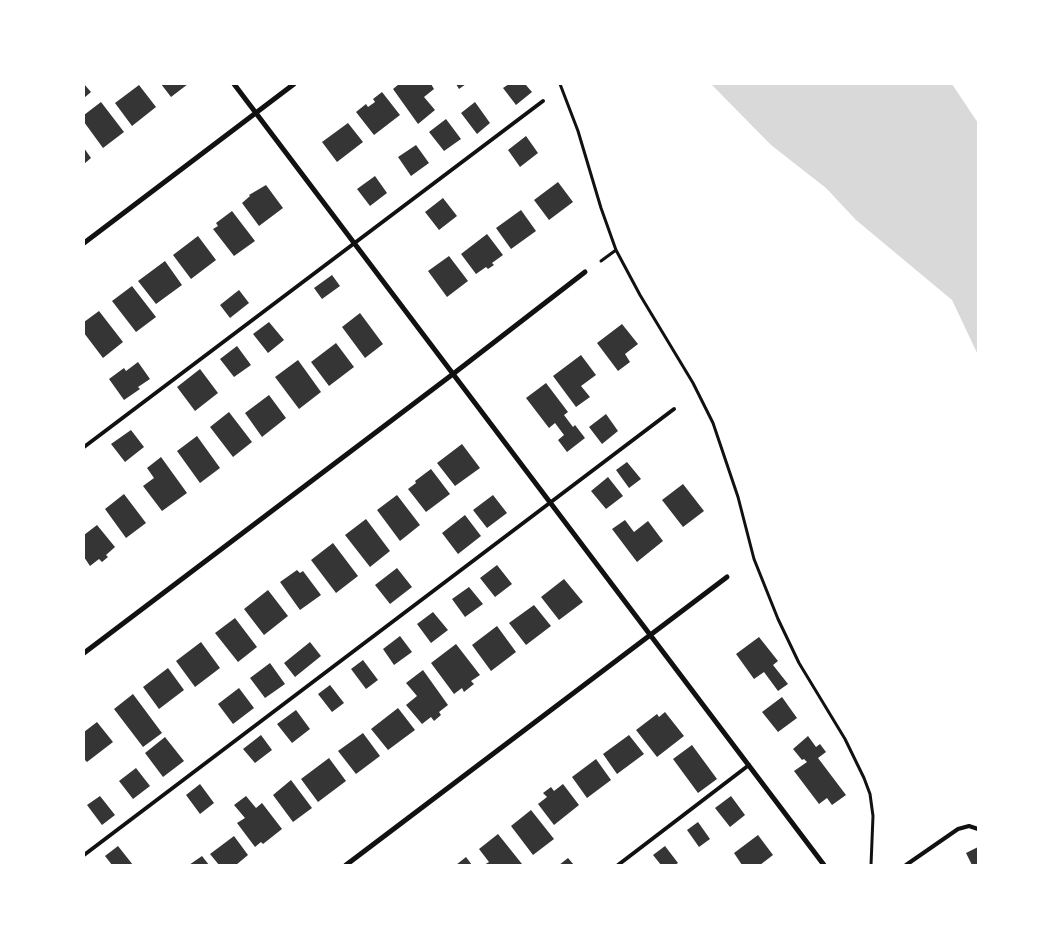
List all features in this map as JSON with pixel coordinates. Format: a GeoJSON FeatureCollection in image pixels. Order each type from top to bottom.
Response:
{"type":"FeatureCollection","features":[{"type":"Feature","properties":{"kind":"street"},"geometry":{"type":"LineString","coordinates":[[234,84],[824,865]]}},
{"type":"Feature","properties":{"kind":"street"},"geometry":{"type":"LineString","coordinates":[[84,243],[294,84]]}},
{"type":"Feature","properties":{"kind":"street"},"geometry":{"type":"LineString","coordinates":[[84,653],[585,272]]}},
{"type":"Feature","properties":{"kind":"street"},"geometry":{"type":"LineString","coordinates":[[346,865],[727,577]]}},
{"type":"Feature","properties":{"kind":"lane"},"geometry":{"type":"LineString","coordinates":[[84,447],[543,101]]}},
{"type":"Feature","properties":{"kind":"lane"},"geometry":{"type":"LineString","coordinates":[[84,855],[674,409]]}},
{"type":"Feature","properties":{"kind":"lane"},"geometry":{"type":"LineString","coordinates":[[618,865],[749,765]]}},
{"type":"Feature","properties":{"kind":"lane"},"geometry":{"type":"LineString","coordinates":[[906,865],[958,829],[969,826],[978,829]]}},
{"type":"Feature","properties":{"kind":"path"},"geometry":{"type":"LineString","coordinates":[[560,84],[578,131],[601,208],[616,250],[713,423],[738,497],[754,558],[774,610],[799,663],[845,738],[864,778],[870,794],[873,816],[871,865]]}},
{"type":"Feature","properties":{"kind":"path"},"geometry":{"type":"LineString","coordinates":[[601,261],[616,250]]}},
{"type":"Feature","properties":{"kind":"shaded area"},"geometry":{"type":"Polygon","coordinates":[[[711,84],[952,84],[978,123],[978,355],[952,300],[856,220],[826,188],[771,145],[711,84]]]}},
{"type":"Feature","properties":{"kind":"building"},"geometry":{"type":"Polygon","coordinates":[[[84,84],[91,92],[84,98],[84,84]]]}},
{"type":"Feature","properties":{"kind":"building"},"geometry":{"type":"Polygon","coordinates":[[[161,84],[188,84],[171,97],[161,84]]]}},
{"type":"Feature","properties":{"kind":"building"},"geometry":{"type":"Polygon","coordinates":[[[399,84],[431,84],[434,89],[424,97],[435,110],[418,124],[393,89],[399,84]]]}},
{"type":"Feature","properties":{"kind":"building"},"geometry":{"type":"Polygon","coordinates":[[[456,84],[466,84],[459,89],[456,84]]]}},
{"type":"Feature","properties":{"kind":"building"},"geometry":{"type":"Polygon","coordinates":[[[509,84],[525,84],[532,92],[516,105],[503,88],[509,84]]]}},
{"type":"Feature","properties":{"kind":"building"},"geometry":{"type":"Polygon","coordinates":[[[139,85],[156,107],[132,126],[115,103],[139,85]]]}},
{"type":"Feature","properties":{"kind":"building"},"geometry":{"type":"Polygon","coordinates":[[[382,92],[400,115],[374,135],[356,112],[366,104],[368,107],[375,102],[373,99],[382,92]]]}},
{"type":"Feature","properties":{"kind":"building"},"geometry":{"type":"Polygon","coordinates":[[[101,102],[124,132],[103,148],[84,122],[84,115],[101,102]]]}},
{"type":"Feature","properties":{"kind":"building"},"geometry":{"type":"Polygon","coordinates":[[[475,102],[490,123],[477,134],[461,113],[475,102]]]}},
{"type":"Feature","properties":{"kind":"building"},"geometry":{"type":"Polygon","coordinates":[[[446,119],[461,139],[444,151],[429,132],[446,119]]]}},
{"type":"Feature","properties":{"kind":"building"},"geometry":{"type":"Polygon","coordinates":[[[348,123],[363,142],[337,162],[322,142],[348,123]]]}},
{"type":"Feature","properties":{"kind":"building"},"geometry":{"type":"Polygon","coordinates":[[[526,136],[538,153],[520,167],[508,150],[526,136]]]}},
{"type":"Feature","properties":{"kind":"building"},"geometry":{"type":"Polygon","coordinates":[[[416,145],[429,163],[411,176],[398,157],[416,145]]]}},
{"type":"Feature","properties":{"kind":"building"},"geometry":{"type":"Polygon","coordinates":[[[84,148],[91,158],[84,164],[84,148]]]}},
{"type":"Feature","properties":{"kind":"building"},"geometry":{"type":"Polygon","coordinates":[[[375,176],[387,193],[370,206],[357,189],[375,176]]]}},
{"type":"Feature","properties":{"kind":"building"},"geometry":{"type":"Polygon","coordinates":[[[558,182],[573,202],[549,220],[534,200],[558,182]]]}},
{"type":"Feature","properties":{"kind":"building"},"geometry":{"type":"Polygon","coordinates":[[[266,185],[283,208],[259,226],[242,203],[249,195],[266,185]]]}},
{"type":"Feature","properties":{"kind":"building"},"geometry":{"type":"Polygon","coordinates":[[[443,198],[457,216],[439,230],[425,212],[443,198]]]}},
{"type":"Feature","properties":{"kind":"building"},"geometry":{"type":"Polygon","coordinates":[[[521,210],[536,231],[511,249],[496,228],[521,210]]]}},
{"type":"Feature","properties":{"kind":"building"},"geometry":{"type":"Polygon","coordinates":[[[232,211],[255,241],[234,256],[213,229],[218,226],[216,223],[232,211]]]}},
{"type":"Feature","properties":{"kind":"building"},"geometry":{"type":"Polygon","coordinates":[[[487,234],[503,255],[492,263],[494,265],[488,269],[486,267],[476,274],[461,254],[487,234]]]}},
{"type":"Feature","properties":{"kind":"building"},"geometry":{"type":"Polygon","coordinates":[[[198,236],[216,260],[191,279],[173,255],[198,236]]]}},
{"type":"Feature","properties":{"kind":"building"},"geometry":{"type":"Polygon","coordinates":[[[449,256],[468,281],[447,297],[428,271],[449,256]]]}},
{"type":"Feature","properties":{"kind":"building"},"geometry":{"type":"Polygon","coordinates":[[[165,261],[182,285],[156,304],[138,281],[165,261]]]}},
{"type":"Feature","properties":{"kind":"building"},"geometry":{"type":"Polygon","coordinates":[[[332,275],[340,286],[322,299],[314,288],[332,275]]]}},
{"type":"Feature","properties":{"kind":"building"},"geometry":{"type":"Polygon","coordinates":[[[132,286],[156,317],[136,332],[112,301],[132,286]]]}},
{"type":"Feature","properties":{"kind":"building"},"geometry":{"type":"Polygon","coordinates":[[[239,290],[249,303],[230,318],[220,305],[239,290]]]}},
{"type":"Feature","properties":{"kind":"building"},"geometry":{"type":"Polygon","coordinates":[[[99,311],[123,342],[103,358],[84,333],[84,322],[99,311]]]}},
{"type":"Feature","properties":{"kind":"building"},"geometry":{"type":"Polygon","coordinates":[[[360,313],[383,344],[365,358],[342,327],[360,313]]]}},
{"type":"Feature","properties":{"kind":"building"},"geometry":{"type":"Polygon","coordinates":[[[269,322],[284,340],[268,353],[253,334],[269,322]]]}},
{"type":"Feature","properties":{"kind":"building"},"geometry":{"type":"Polygon","coordinates":[[[622,324],[638,344],[625,354],[630,362],[618,371],[597,343],[622,324]]]}},
{"type":"Feature","properties":{"kind":"building"},"geometry":{"type":"Polygon","coordinates":[[[336,343],[354,367],[329,386],[311,362],[336,343]]]}},
{"type":"Feature","properties":{"kind":"building"},"geometry":{"type":"Polygon","coordinates":[[[237,346],[251,365],[234,377],[220,359],[237,346]]]}},
{"type":"Feature","properties":{"kind":"building"},"geometry":{"type":"Polygon","coordinates":[[[581,355],[596,375],[581,386],[590,397],[576,407],[553,376],[581,355]]]}},
{"type":"Feature","properties":{"kind":"building"},"geometry":{"type":"Polygon","coordinates":[[[298,360],[321,392],[299,409],[275,377],[298,360]]]}},
{"type":"Feature","properties":{"kind":"building"},"geometry":{"type":"Polygon","coordinates":[[[138,362],[150,379],[124,400],[109,379],[124,368],[126,371],[138,362]]]}},
{"type":"Feature","properties":{"kind":"building"},"geometry":{"type":"Polygon","coordinates":[[[200,369],[218,393],[195,411],[177,387],[200,369]]]}},
{"type":"Feature","properties":{"kind":"building"},"geometry":{"type":"Polygon","coordinates":[[[546,383],[568,412],[564,415],[585,438],[567,452],[558,440],[564,435],[555,423],[549,428],[526,398],[546,383]]]}},
{"type":"Feature","properties":{"kind":"building"},"geometry":{"type":"Polygon","coordinates":[[[269,395],[286,418],[262,437],[245,413],[269,395]]]}},
{"type":"Feature","properties":{"kind":"building"},"geometry":{"type":"Polygon","coordinates":[[[229,412],[252,442],[233,457],[210,427],[229,412]]]}},
{"type":"Feature","properties":{"kind":"building"},"geometry":{"type":"Polygon","coordinates":[[[606,414],[618,431],[602,444],[589,427],[606,414]]]}},
{"type":"Feature","properties":{"kind":"building"},"geometry":{"type":"Polygon","coordinates":[[[131,430],[144,447],[125,462],[111,444],[131,430]]]}},
{"type":"Feature","properties":{"kind":"building"},"geometry":{"type":"Polygon","coordinates":[[[197,436],[220,468],[200,483],[177,451],[197,436]]]}},
{"type":"Feature","properties":{"kind":"building"},"geometry":{"type":"Polygon","coordinates":[[[462,444],[480,468],[455,486],[437,463],[462,444]]]}},
{"type":"Feature","properties":{"kind":"building"},"geometry":{"type":"Polygon","coordinates":[[[161,457],[187,493],[162,511],[143,486],[154,478],[147,468],[161,457]]]}},
{"type":"Feature","properties":{"kind":"building"},"geometry":{"type":"Polygon","coordinates":[[[627,462],[641,479],[629,488],[616,470],[627,462]]]}},
{"type":"Feature","properties":{"kind":"building"},"geometry":{"type":"Polygon","coordinates":[[[431,469],[450,494],[426,512],[408,489],[431,469]]]}},
{"type":"Feature","properties":{"kind":"building"},"geometry":{"type":"Polygon","coordinates":[[[608,477],[623,496],[606,509],[591,491],[608,477]]]}},
{"type":"Feature","properties":{"kind":"building"},"geometry":{"type":"Polygon","coordinates":[[[683,484],[704,511],[683,527],[662,500],[683,484]]]}},
{"type":"Feature","properties":{"kind":"building"},"geometry":{"type":"Polygon","coordinates":[[[124,494],[146,523],[126,538],[105,509],[124,494]]]}},
{"type":"Feature","properties":{"kind":"building"},"geometry":{"type":"Polygon","coordinates":[[[397,495],[420,525],[400,541],[377,510],[397,495]]]}},
{"type":"Feature","properties":{"kind":"building"},"geometry":{"type":"Polygon","coordinates":[[[493,495],[507,513],[487,528],[473,510],[493,495]]]}},
{"type":"Feature","properties":{"kind":"building"},"geometry":{"type":"Polygon","coordinates":[[[465,515],[481,536],[458,554],[442,533],[465,515]]]}},
{"type":"Feature","properties":{"kind":"building"},"geometry":{"type":"Polygon","coordinates":[[[366,519],[390,551],[370,567],[345,535],[366,519]]]}},
{"type":"Feature","properties":{"kind":"building"},"geometry":{"type":"Polygon","coordinates":[[[625,520],[634,532],[648,521],[663,541],[637,562],[612,529],[625,520]]]}},
{"type":"Feature","properties":{"kind":"building"},"geometry":{"type":"Polygon","coordinates":[[[97,525],[115,547],[106,555],[108,557],[102,562],[99,559],[90,566],[84,557],[84,535],[97,525]]]}},
{"type":"Feature","properties":{"kind":"building"},"geometry":{"type":"Polygon","coordinates":[[[333,543],[358,576],[336,593],[311,560],[333,543]]]}},
{"type":"Feature","properties":{"kind":"building"},"geometry":{"type":"Polygon","coordinates":[[[497,565],[512,584],[495,597],[480,578],[497,565]]]}},
{"type":"Feature","properties":{"kind":"building"},"geometry":{"type":"Polygon","coordinates":[[[397,568],[412,587],[390,604],[375,585],[397,568]]]}},
{"type":"Feature","properties":{"kind":"building"},"geometry":{"type":"Polygon","coordinates":[[[297,570],[300,573],[303,571],[321,595],[300,610],[280,582],[297,570]]]}},
{"type":"Feature","properties":{"kind":"building"},"geometry":{"type":"Polygon","coordinates":[[[564,579],[583,602],[559,620],[541,597],[564,579]]]}},
{"type":"Feature","properties":{"kind":"building"},"geometry":{"type":"Polygon","coordinates":[[[469,587],[483,604],[465,617],[452,599],[469,587]]]}},
{"type":"Feature","properties":{"kind":"building"},"geometry":{"type":"Polygon","coordinates":[[[268,590],[288,616],[264,635],[244,609],[268,590]]]}},
{"type":"Feature","properties":{"kind":"building"},"geometry":{"type":"Polygon","coordinates":[[[534,605],[551,626],[526,645],[509,623],[534,605]]]}},
{"type":"Feature","properties":{"kind":"building"},"geometry":{"type":"Polygon","coordinates":[[[433,612],[448,630],[431,643],[417,624],[433,612]]]}},
{"type":"Feature","properties":{"kind":"building"},"geometry":{"type":"Polygon","coordinates":[[[235,618],[257,647],[238,662],[215,633],[235,618]]]}},
{"type":"Feature","properties":{"kind":"building"},"geometry":{"type":"Polygon","coordinates":[[[497,626],[516,652],[491,671],[472,645],[497,626]]]}},
{"type":"Feature","properties":{"kind":"building"},"geometry":{"type":"Polygon","coordinates":[[[400,636],[412,652],[394,665],[383,649],[400,636]]]}},
{"type":"Feature","properties":{"kind":"building"},"geometry":{"type":"Polygon","coordinates":[[[759,637],[778,661],[773,665],[788,684],[778,691],[764,672],[754,679],[736,654],[759,637]]]}},
{"type":"Feature","properties":{"kind":"building"},"geometry":{"type":"Polygon","coordinates":[[[201,642],[220,668],[195,687],[176,661],[201,642]]]}},
{"type":"Feature","properties":{"kind":"building"},"geometry":{"type":"Polygon","coordinates":[[[310,642],[321,656],[295,677],[284,663],[310,642]]]}},
{"type":"Feature","properties":{"kind":"building"},"geometry":{"type":"Polygon","coordinates":[[[456,644],[480,675],[471,681],[474,684],[464,692],[462,688],[454,694],[431,663],[456,644]]]}},
{"type":"Feature","properties":{"kind":"building"},"geometry":{"type":"Polygon","coordinates":[[[363,660],[378,680],[366,689],[351,669],[363,660]]]}},
{"type":"Feature","properties":{"kind":"building"},"geometry":{"type":"Polygon","coordinates":[[[270,663],[285,684],[265,698],[250,678],[270,663]]]}},
{"type":"Feature","properties":{"kind":"building"},"geometry":{"type":"Polygon","coordinates":[[[168,668],[184,690],[159,709],[143,687],[168,668]]]}},
{"type":"Feature","properties":{"kind":"building"},"geometry":{"type":"Polygon","coordinates":[[[423,670],[448,705],[439,712],[441,715],[434,721],[431,717],[422,724],[406,705],[417,696],[406,683],[423,670]]]}},
{"type":"Feature","properties":{"kind":"building"},"geometry":{"type":"Polygon","coordinates":[[[330,685],[344,703],[332,712],[318,694],[330,685]]]}},
{"type":"Feature","properties":{"kind":"building"},"geometry":{"type":"Polygon","coordinates":[[[239,688],[254,708],[233,724],[218,704],[239,688]]]}},
{"type":"Feature","properties":{"kind":"building"},"geometry":{"type":"Polygon","coordinates":[[[133,694],[162,733],[143,747],[114,709],[133,694]]]}},
{"type":"Feature","properties":{"kind":"building"},"geometry":{"type":"Polygon","coordinates":[[[782,697],[797,718],[778,732],[762,712],[782,697]]]}},
{"type":"Feature","properties":{"kind":"building"},"geometry":{"type":"Polygon","coordinates":[[[398,708],[415,730],[388,750],[371,729],[398,708]]]}},
{"type":"Feature","properties":{"kind":"building"},"geometry":{"type":"Polygon","coordinates":[[[296,710],[310,729],[292,743],[277,724],[296,710]]]}},
{"type":"Feature","properties":{"kind":"building"},"geometry":{"type":"Polygon","coordinates":[[[665,712],[684,736],[657,757],[636,730],[657,714],[659,717],[665,712]]]}},
{"type":"Feature","properties":{"kind":"building"},"geometry":{"type":"Polygon","coordinates":[[[97,722],[113,742],[87,762],[84,759],[84,732],[97,722]]]}},
{"type":"Feature","properties":{"kind":"building"},"geometry":{"type":"Polygon","coordinates":[[[363,733],[380,756],[356,774],[338,751],[363,733]]]}},
{"type":"Feature","properties":{"kind":"building"},"geometry":{"type":"Polygon","coordinates":[[[261,735],[272,750],[255,763],[243,749],[261,735]]]}},
{"type":"Feature","properties":{"kind":"building"},"geometry":{"type":"Polygon","coordinates":[[[629,735],[644,754],[617,774],[603,754],[629,735]]]}},
{"type":"Feature","properties":{"kind":"building"},"geometry":{"type":"Polygon","coordinates":[[[808,736],[816,747],[820,744],[826,752],[818,758],[846,795],[832,805],[827,798],[819,804],[794,771],[807,762],[804,759],[802,760],[793,749],[808,736]]]}},
{"type":"Feature","properties":{"kind":"building"},"geometry":{"type":"Polygon","coordinates":[[[165,737],[184,761],[163,777],[145,753],[165,737]]]}},
{"type":"Feature","properties":{"kind":"building"},"geometry":{"type":"Polygon","coordinates":[[[692,745],[717,779],[698,793],[673,759],[692,745]]]}},
{"type":"Feature","properties":{"kind":"building"},"geometry":{"type":"Polygon","coordinates":[[[329,758],[346,781],[318,802],[301,779],[329,758]]]}},
{"type":"Feature","properties":{"kind":"building"},"geometry":{"type":"Polygon","coordinates":[[[596,759],[611,780],[587,798],[572,777],[596,759]]]}},
{"type":"Feature","properties":{"kind":"building"},"geometry":{"type":"Polygon","coordinates":[[[136,768],[150,786],[133,799],[119,781],[136,768]]]}},
{"type":"Feature","properties":{"kind":"building"},"geometry":{"type":"Polygon","coordinates":[[[291,780],[312,808],[293,822],[273,795],[291,780]]]}},
{"type":"Feature","properties":{"kind":"building"},"geometry":{"type":"Polygon","coordinates":[[[200,784],[214,803],[200,814],[186,795],[200,784]]]}},
{"type":"Feature","properties":{"kind":"building"},"geometry":{"type":"Polygon","coordinates":[[[563,784],[579,805],[554,825],[538,804],[547,797],[543,793],[551,787],[554,791],[563,784]]]}},
{"type":"Feature","properties":{"kind":"building"},"geometry":{"type":"Polygon","coordinates":[[[100,796],[115,815],[102,825],[87,805],[100,796]]]}},
{"type":"Feature","properties":{"kind":"building"},"geometry":{"type":"Polygon","coordinates":[[[246,796],[256,808],[262,803],[282,829],[263,844],[261,842],[255,847],[237,823],[245,818],[234,805],[246,796]]]}},
{"type":"Feature","properties":{"kind":"building"},"geometry":{"type":"Polygon","coordinates":[[[731,796],[745,815],[730,827],[715,808],[731,796]]]}},
{"type":"Feature","properties":{"kind":"building"},"geometry":{"type":"Polygon","coordinates":[[[531,810],[554,839],[533,855],[511,826],[531,810]]]}},
{"type":"Feature","properties":{"kind":"building"},"geometry":{"type":"Polygon","coordinates":[[[698,822],[710,839],[699,847],[687,830],[698,822]]]}},
{"type":"Feature","properties":{"kind":"building"},"geometry":{"type":"Polygon","coordinates":[[[498,834],[522,864],[484,865],[489,862],[479,849],[498,834]]]}},
{"type":"Feature","properties":{"kind":"building"},"geometry":{"type":"Polygon","coordinates":[[[758,835],[773,855],[760,865],[742,865],[734,853],[758,835]]]}},
{"type":"Feature","properties":{"kind":"building"},"geometry":{"type":"Polygon","coordinates":[[[234,836],[248,855],[236,865],[219,865],[210,854],[234,836]]]}},
{"type":"Feature","properties":{"kind":"building"},"geometry":{"type":"Polygon","coordinates":[[[118,846],[133,865],[112,865],[105,856],[118,846]]]}},
{"type":"Feature","properties":{"kind":"building"},"geometry":{"type":"Polygon","coordinates":[[[665,846],[678,863],[675,865],[661,865],[653,855],[665,846]]]}},
{"type":"Feature","properties":{"kind":"building"},"geometry":{"type":"Polygon","coordinates":[[[978,847],[978,865],[972,865],[966,853],[978,847]]]}},
{"type":"Feature","properties":{"kind":"building"},"geometry":{"type":"Polygon","coordinates":[[[202,856],[209,865],[189,865],[202,856]]]}},
{"type":"Feature","properties":{"kind":"building"},"geometry":{"type":"Polygon","coordinates":[[[466,857],[472,865],[456,865],[466,857]]]}},
{"type":"Feature","properties":{"kind":"building"},"geometry":{"type":"Polygon","coordinates":[[[568,858],[574,865],[559,865],[568,858]]]}}]}
